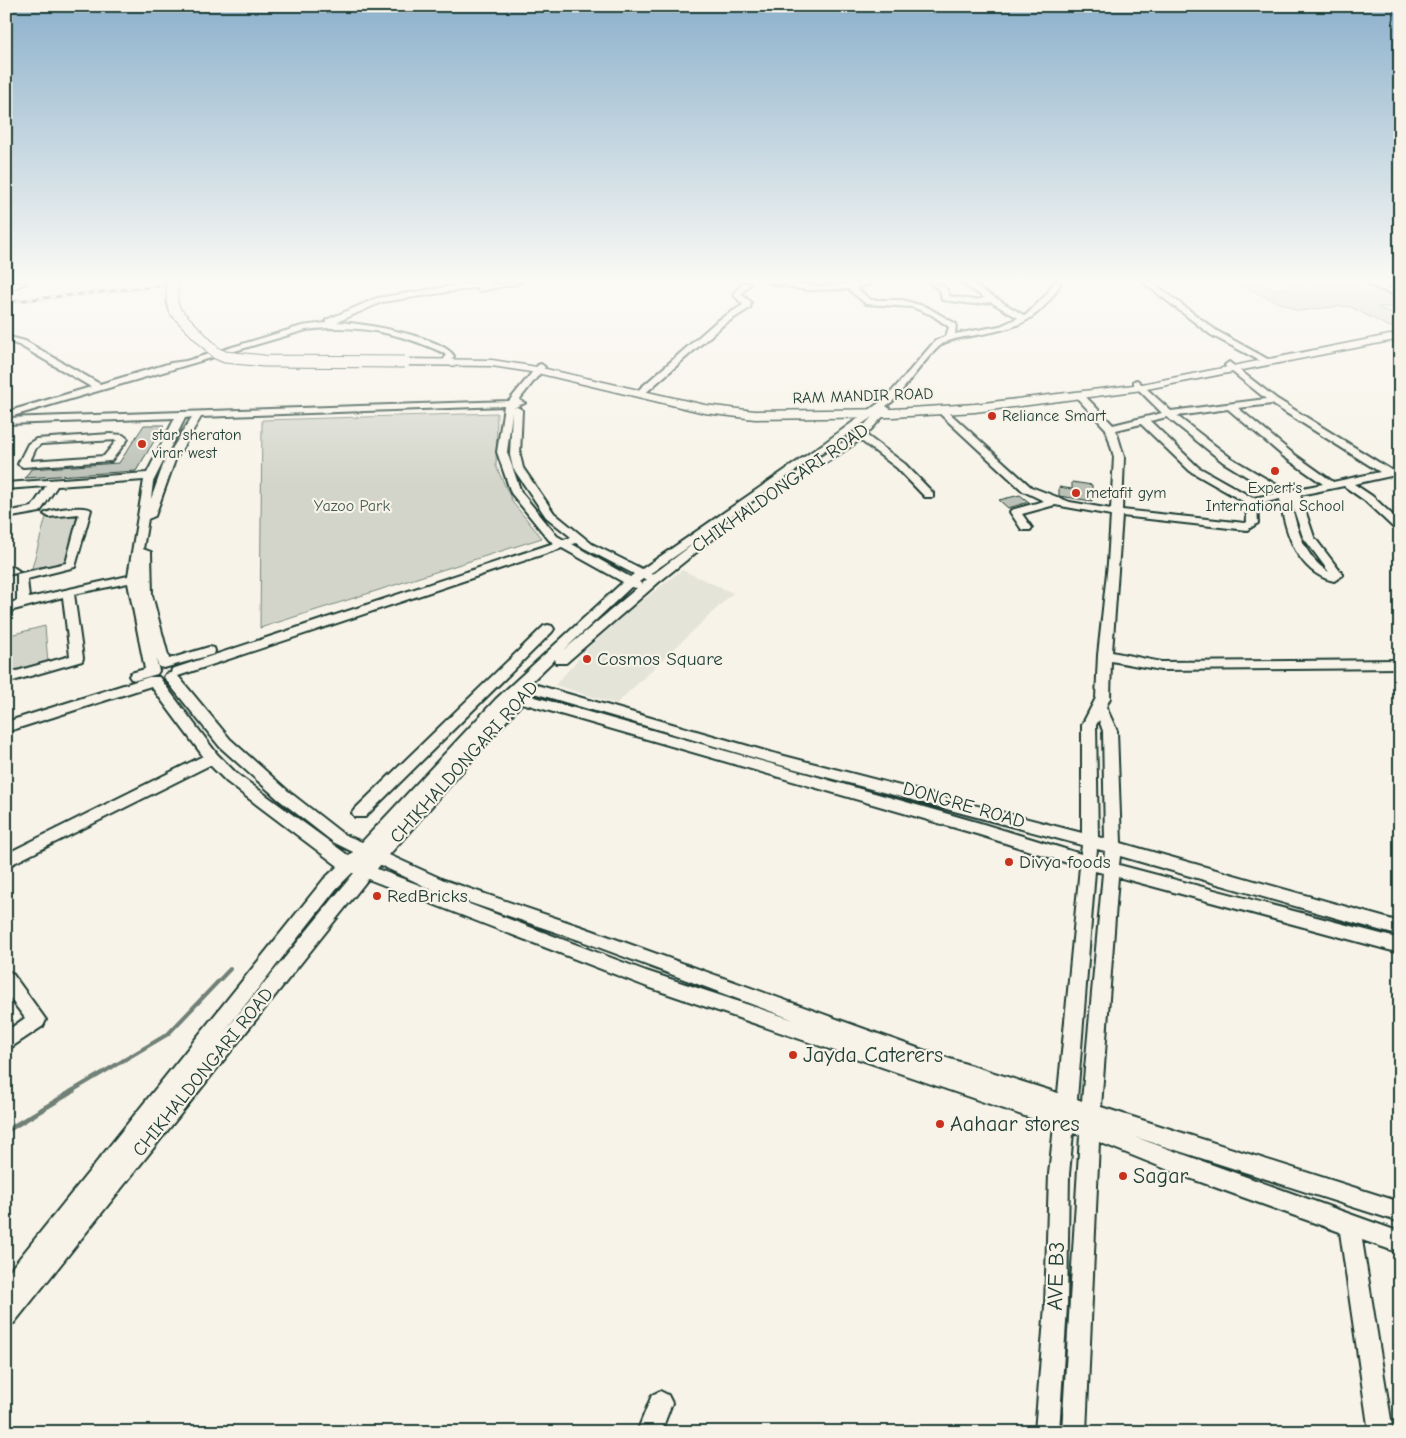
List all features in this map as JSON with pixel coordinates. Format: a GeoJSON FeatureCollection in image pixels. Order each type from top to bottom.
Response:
{"type":"FeatureCollection","features":[{"type":"Feature","properties":{"kind":"main road","name":"RAM MANDIR ROAD"},"geometry":{"type":"LineString","coordinates":[[213,350],[225,357],[264,361],[448,359],[492,363],[544,370],[642,391],[705,409],[755,415],[880,409],[941,410],[1081,396],[1139,385]]}},
{"type":"Feature","properties":{"kind":"main road"},"geometry":{"type":"LineString","coordinates":[[230,350],[236,354],[266,357],[407,359]]}},
{"type":"Feature","properties":{"kind":"main road"},"geometry":{"type":"LineString","coordinates":[[880,409],[1139,385],[1310,350]]}},
{"type":"Feature","properties":{"kind":"main road"},"geometry":{"type":"LineString","coordinates":[[1266,360],[1321,350]]}},
{"type":"Feature","properties":{"kind":"street"},"geometry":{"type":"LineString","coordinates":[[34,350],[99,387]]}},
{"type":"Feature","properties":{"kind":"street"},"geometry":{"type":"LineString","coordinates":[[8,420],[99,387],[174,365],[187,364],[235,350]]}},
{"type":"Feature","properties":{"kind":"street"},"geometry":{"type":"LineString","coordinates":[[446,350],[448,359]]}},
{"type":"Feature","properties":{"kind":"street"},"geometry":{"type":"LineString","coordinates":[[642,391],[689,350]]}},
{"type":"Feature","properties":{"kind":"street"},"geometry":{"type":"LineString","coordinates":[[880,409],[906,383],[931,350]]}},
{"type":"Feature","properties":{"kind":"street"},"geometry":{"type":"LineString","coordinates":[[1247,350],[1266,360]]}},
{"type":"Feature","properties":{"kind":"street"},"geometry":{"type":"LineString","coordinates":[[8,420],[177,370],[187,364]]}},
{"type":"Feature","properties":{"kind":"street"},"geometry":{"type":"LineString","coordinates":[[1232,367],[1274,401],[1394,472]]}},
{"type":"Feature","properties":{"kind":"street"},"geometry":{"type":"LineString","coordinates":[[544,370],[515,405],[502,452],[516,493],[557,541],[642,581]]}},
{"type":"Feature","properties":{"kind":"street"},"geometry":{"type":"LineString","coordinates":[[1139,385],[1170,414],[1226,460],[1289,494],[1308,536],[1337,575],[1334,577],[1323,574],[1310,560],[1292,532],[1289,494]]}},
{"type":"Feature","properties":{"kind":"street"},"geometry":{"type":"LineString","coordinates":[[1081,396],[1111,428],[1119,457],[1117,512],[1100,709]]}},
{"type":"Feature","properties":{"kind":"street"},"geometry":{"type":"LineString","coordinates":[[1111,428],[1142,419],[1170,414],[1274,401]]}},
{"type":"Feature","properties":{"kind":"street"},"geometry":{"type":"LineString","coordinates":[[8,420],[70,423],[121,422],[197,416],[515,405]]}},
{"type":"Feature","properties":{"kind":"street"},"geometry":{"type":"LineString","coordinates":[[515,405],[515,455],[518,468],[550,515],[574,535],[622,565],[642,581]]}},
{"type":"Feature","properties":{"kind":"street"},"geometry":{"type":"LineString","coordinates":[[1231,407],[1287,454],[1331,485]]}},
{"type":"Feature","properties":{"kind":"street","name":"CHIKHALDONGARI ROAD"},"geometry":{"type":"LineString","coordinates":[[6,1314],[357,868],[524,692],[642,581],[765,496],[860,435],[880,409]]}},
{"type":"Feature","properties":{"kind":"street","name":"CHIKHALDONGARI ROAD"},"geometry":{"type":"LineString","coordinates":[[372,853],[501,702],[642,581],[880,409]]}},
{"type":"Feature","properties":{"kind":"street"},"geometry":{"type":"LineString","coordinates":[[941,410],[1027,489],[1053,502],[1117,512],[1247,527],[1252,523],[1251,502]]}},
{"type":"Feature","properties":{"kind":"street"},"geometry":{"type":"LineString","coordinates":[[197,416],[170,460],[151,510],[145,555],[149,612],[171,669],[225,743],[283,796],[338,838],[439,885],[582,934],[1091,1121],[1181,1165],[1400,1243]]}},
{"type":"Feature","properties":{"kind":"street"},"geometry":{"type":"LineString","coordinates":[[8,420],[181,417]]}},
{"type":"Feature","properties":{"kind":"street"},"geometry":{"type":"LineString","coordinates":[[181,417],[148,482],[133,578],[153,675],[212,758],[232,778],[357,868],[645,978],[1064,1111]]}},
{"type":"Feature","properties":{"kind":"street"},"geometry":{"type":"LineString","coordinates":[[1142,419],[1194,469],[1251,502],[1394,472]]}},
{"type":"Feature","properties":{"kind":"street"},"geometry":{"type":"LineString","coordinates":[[110,437],[121,422]]}},
{"type":"Feature","properties":{"kind":"street"},"geometry":{"type":"LineString","coordinates":[[58,439],[70,423]]}},
{"type":"Feature","properties":{"kind":"street"},"geometry":{"type":"LineString","coordinates":[[860,435],[901,466],[929,495]]}},
{"type":"Feature","properties":{"kind":"street"},"geometry":{"type":"LineString","coordinates":[[110,437],[120,437],[123,439],[107,459],[23,464],[35,444],[58,439],[110,437]]}},
{"type":"Feature","properties":{"kind":"street"},"geometry":{"type":"LineString","coordinates":[[6,486],[151,476]]}},
{"type":"Feature","properties":{"kind":"street"},"geometry":{"type":"LineString","coordinates":[[1345,482],[1368,498],[1400,528]]}},
{"type":"Feature","properties":{"kind":"street"},"geometry":{"type":"LineString","coordinates":[[6,515],[36,510],[53,483]]}},
{"type":"Feature","properties":{"kind":"street"},"geometry":{"type":"LineString","coordinates":[[1026,528],[1015,512],[1053,502]]}},
{"type":"Feature","properties":{"kind":"street"},"geometry":{"type":"LineString","coordinates":[[23,604],[21,577],[71,565],[86,510],[49,514]]}},
{"type":"Feature","properties":{"kind":"street"},"geometry":{"type":"LineString","coordinates":[[6,728],[153,675],[574,535]]}},
{"type":"Feature","properties":{"kind":"street"},"geometry":{"type":"LineString","coordinates":[[1310,560],[1325,558]]}},
{"type":"Feature","properties":{"kind":"street"},"geometry":{"type":"LineString","coordinates":[[7,604],[23,604],[133,578]]}},
{"type":"Feature","properties":{"kind":"street"},"geometry":{"type":"LineString","coordinates":[[6,679],[77,658],[68,592]]}},
{"type":"Feature","properties":{"kind":"street"},"geometry":{"type":"LineString","coordinates":[[360,813],[548,629]]}},
{"type":"Feature","properties":{"kind":"street"},"geometry":{"type":"LineString","coordinates":[[1104,655],[1161,666],[1400,654]]}},
{"type":"Feature","properties":{"kind":"street"},"geometry":{"type":"LineString","coordinates":[[1242,662],[1400,664]]}},
{"type":"Feature","properties":{"kind":"street"},"geometry":{"type":"LineString","coordinates":[[6,717],[153,675]]}},
{"type":"Feature","properties":{"kind":"street","name":"DONGRE ROAD"},"geometry":{"type":"LineString","coordinates":[[524,692],[1113,847],[1400,929]]}},
{"type":"Feature","properties":{"kind":"street","name":"DONGRE ROAD"},"geometry":{"type":"LineString","coordinates":[[524,692],[1089,863],[1400,946]]}},
{"type":"Feature","properties":{"kind":"street","name":"AVE B3"},"geometry":{"type":"LineString","coordinates":[[1047,1432],[1056,1306],[1059,1174],[1089,863],[1089,725],[1093,716],[1100,709],[1110,731],[1113,847],[1091,1121],[1074,1432]]}},
{"type":"Feature","properties":{"kind":"street"},"geometry":{"type":"LineString","coordinates":[[6,861],[212,758]]}},
{"type":"Feature","properties":{"kind":"street","name":"CHIKHALDONGARI ROAD"},"geometry":{"type":"LineString","coordinates":[[6,1293],[330,884],[357,868]]}},
{"type":"Feature","properties":{"kind":"street"},"geometry":{"type":"LineString","coordinates":[[6,980],[37,1020],[8,1037]]}},
{"type":"Feature","properties":{"kind":"street"},"geometry":{"type":"LineString","coordinates":[[1091,1121],[1116,1122],[1400,1212]]}},
{"type":"Feature","properties":{"kind":"street"},"geometry":{"type":"LineString","coordinates":[[1349,1225],[1381,1432]]}},
{"type":"Feature","properties":{"kind":"street"},"geometry":{"type":"LineString","coordinates":[[649,1432],[660,1403]]}},
{"type":"Feature","properties":{"kind":"shaded area","name":"Cosmos Square"},"geometry":{"type":"Polygon","coordinates":[[[682,570],[733,593],[616,704],[555,685],[589,647],[632,608],[682,570]]]}},
{"type":"Feature","properties":{"kind":"green space","name":"Yazoo Park"},"geometry":{"type":"Polygon","coordinates":[[[497,413],[496,466],[513,503],[542,538],[260,628],[262,420],[497,413]]]}},
{"type":"Feature","properties":{"kind":"green space"},"geometry":{"type":"Polygon","coordinates":[[[82,513],[68,563],[32,568],[46,517],[82,513]]]}},
{"type":"Feature","properties":{"kind":"green space"},"geometry":{"type":"Polygon","coordinates":[[[45,626],[48,663],[6,675],[6,636],[45,626]]]}},
{"type":"Feature","properties":{"kind":"building","name":"star sheraton virar west"},"geometry":{"type":"Polygon","coordinates":[[[144,425],[164,425],[136,471],[25,478],[31,469],[119,463],[144,425]]]}},
{"type":"Feature","properties":{"kind":"building","name":"metafit gym"},"geometry":{"type":"Polygon","coordinates":[[[1072,482],[1092,485],[1092,501],[1059,496],[1059,487],[1072,489],[1072,482]]]}},
{"type":"Feature","properties":{"kind":"building"},"geometry":{"type":"Polygon","coordinates":[[[1020,495],[1029,502],[1008,508],[999,500],[1020,495]]]}},
{"type":"Feature","properties":{"kind":"waterway"},"geometry":{"type":"LineString","coordinates":[[70,1092],[168,1034],[230,969]]}},
{"type":"Feature","properties":{"kind":"waterway"},"geometry":{"type":"LineString","coordinates":[[6,1131],[73,1091]]}},
{"type":"Feature","properties":{"kind":"place","name":"Reliance Smart"},"geometry":{"type":"Point","coordinates":[992,416]}},
{"type":"Feature","properties":{"kind":"place","name":"star sheraton virar west"},"geometry":{"type":"Point","coordinates":[142,444]}},
{"type":"Feature","properties":{"kind":"place","name":"Expert's International School"},"geometry":{"type":"Point","coordinates":[1275,471]}},
{"type":"Feature","properties":{"kind":"place","name":"metafit gym"},"geometry":{"type":"Point","coordinates":[1076,493]}},
{"type":"Feature","properties":{"kind":"place","name":"Cosmos Square"},"geometry":{"type":"Point","coordinates":[587,659]}},
{"type":"Feature","properties":{"kind":"place","name":"Divya foods"},"geometry":{"type":"Point","coordinates":[1009,862]}},
{"type":"Feature","properties":{"kind":"place","name":"RedBricks"},"geometry":{"type":"Point","coordinates":[377,896]}},
{"type":"Feature","properties":{"kind":"place","name":"Jayda Caterers"},"geometry":{"type":"Point","coordinates":[793,1055]}},
{"type":"Feature","properties":{"kind":"place","name":"Aahaar stores"},"geometry":{"type":"Point","coordinates":[940,1124]}},
{"type":"Feature","properties":{"kind":"place","name":"Sagar"},"geometry":{"type":"Point","coordinates":[1123,1176]}}]}
